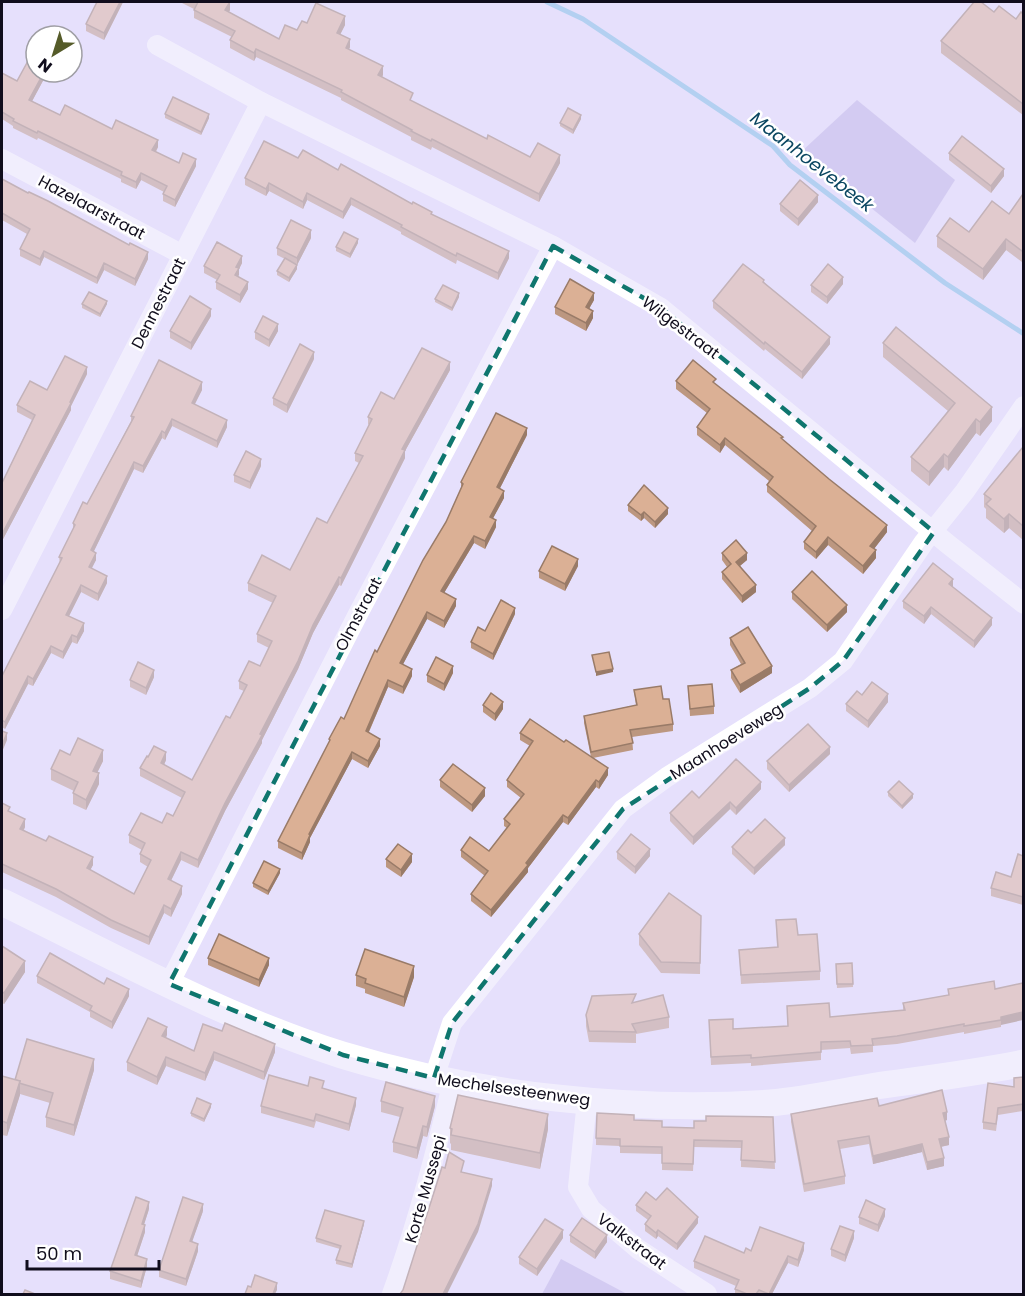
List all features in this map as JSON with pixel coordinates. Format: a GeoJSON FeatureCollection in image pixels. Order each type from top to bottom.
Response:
{"type":"FeatureCollection","features":[{"type":"Feature","properties":{"kind":"main road","name":"Mechelsesteenweg"},"geometry":{"type":"LineString","coordinates":[[2,902],[169,984],[256,1023],[343,1055],[495,1090],[587,1101],[679,1105],[771,1102],[1023,1063]]}},
{"type":"Feature","properties":{"kind":"street"},"geometry":{"type":"LineString","coordinates":[[157,45],[261,102]]}},
{"type":"Feature","properties":{"kind":"street","name":"Wilgestraat"},"geometry":{"type":"LineString","coordinates":[[261,102],[553,246],[661,308],[1023,604]]}},
{"type":"Feature","properties":{"kind":"street","name":"Dennestraat"},"geometry":{"type":"LineString","coordinates":[[2,610],[261,102]]}},
{"type":"Feature","properties":{"kind":"street","name":"Hazelaarstraat"},"geometry":{"type":"LineString","coordinates":[[2,159],[183,255]]}},
{"type":"Feature","properties":{"kind":"street","name":"Olmstraat"},"geometry":{"type":"LineString","coordinates":[[169,984],[320,687],[553,246]]}},
{"type":"Feature","properties":{"kind":"street","name":"Maanhoeveweg"},"geometry":{"type":"LineString","coordinates":[[444,1079],[452,1023],[623,809],[667,777],[810,688],[843,661],[924,542],[934,532],[988,459],[1023,406]]}},
{"type":"Feature","properties":{"kind":"street","name":"Korte Mussepi"},"geometry":{"type":"LineString","coordinates":[[392,1294],[432,1169],[444,1079]]}},
{"type":"Feature","properties":{"kind":"street","name":"Valkstraat"},"geometry":{"type":"LineString","coordinates":[[587,1101],[578,1187],[591,1209],[638,1249],[707,1294]]}},
{"type":"Feature","properties":{"kind":"highlighted area"},"geometry":{"type":"Polygon","coordinates":[[[553,246],[661,308],[934,532],[843,661],[810,688],[623,809],[452,1023],[434,1078],[343,1055],[169,984],[553,246]]]}},
{"type":"Feature","properties":{"kind":"shaded area"},"geometry":{"type":"Polygon","coordinates":[[[857,100],[955,180],[915,243],[801,152],[857,100]]]}},
{"type":"Feature","properties":{"kind":"shaded area"},"geometry":{"type":"Polygon","coordinates":[[[561,1259],[627,1294],[542,1294],[561,1259]]]}},
{"type":"Feature","properties":{"kind":"building"},"geometry":{"type":"Polygon","coordinates":[[[97,2],[120,2],[104,33],[86,24],[97,2]]]}},
{"type":"Feature","properties":{"kind":"building"},"geometry":{"type":"Polygon","coordinates":[[[198,2],[230,2],[225,10],[279,39],[285,25],[297,30],[302,21],[307,23],[316,3],[345,16],[337,33],[350,39],[346,48],[383,66],[378,75],[413,93],[410,100],[487,139],[488,135],[530,157],[538,143],[560,155],[539,194],[432,139],[431,141],[411,131],[341,92],[342,90],[256,49],[254,53],[230,40],[235,31],[194,10],[198,2]]]}},
{"type":"Feature","properties":{"kind":"building"},"geometry":{"type":"Polygon","coordinates":[[[974,2],[981,2],[994,12],[999,6],[1016,19],[1021,12],[1023,14],[1023,104],[941,41],[974,2]]]}},
{"type":"Feature","properties":{"kind":"building"},"geometry":{"type":"Polygon","coordinates":[[[24,68],[24,84],[38,84],[29,100],[60,115],[65,105],[112,129],[116,120],[158,140],[152,150],[179,163],[183,153],[196,159],[175,200],[163,194],[167,186],[141,173],[136,182],[121,175],[122,172],[13,121],[14,119],[2,112],[2,73],[17,81],[24,68]]]}},
{"type":"Feature","properties":{"kind":"building"},"geometry":{"type":"Polygon","coordinates":[[[173,97],[209,114],[201,132],[165,114],[173,97]]]}},
{"type":"Feature","properties":{"kind":"building"},"geometry":{"type":"Polygon","coordinates":[[[568,108],[581,115],[573,130],[560,123],[568,108]]]}},
{"type":"Feature","properties":{"kind":"building"},"geometry":{"type":"Polygon","coordinates":[[[962,136],[1004,169],[991,186],[949,153],[962,136]]]}},
{"type":"Feature","properties":{"kind":"building"},"geometry":{"type":"Polygon","coordinates":[[[264,141],[298,158],[303,150],[338,170],[341,164],[412,204],[413,202],[432,212],[431,214],[509,251],[498,273],[457,253],[456,256],[351,198],[343,212],[307,193],[303,202],[269,183],[266,189],[245,178],[264,141]]]}},
{"type":"Feature","properties":{"kind":"building"},"geometry":{"type":"Polygon","coordinates":[[[2,179],[129,245],[130,243],[148,252],[135,279],[104,263],[97,278],[44,251],[40,259],[20,249],[30,229],[2,213],[2,179]]]}},
{"type":"Feature","properties":{"kind":"building"},"geometry":{"type":"Polygon","coordinates":[[[800,180],[818,195],[798,219],[780,204],[800,180]]]}},
{"type":"Feature","properties":{"kind":"building"},"geometry":{"type":"Polygon","coordinates":[[[1023,194],[1022,251],[1006,239],[983,269],[937,236],[950,218],[969,232],[992,201],[1009,214],[1023,194]]]}},
{"type":"Feature","properties":{"kind":"building"},"geometry":{"type":"Polygon","coordinates":[[[291,220],[311,230],[297,258],[277,248],[291,220]]]}},
{"type":"Feature","properties":{"kind":"building"},"geometry":{"type":"Polygon","coordinates":[[[344,232],[358,239],[350,254],[336,247],[344,232]]]}},
{"type":"Feature","properties":{"kind":"building"},"geometry":{"type":"Polygon","coordinates":[[[217,242],[242,256],[236,267],[239,268],[235,275],[248,282],[240,295],[216,282],[220,275],[204,266],[217,242]]]}},
{"type":"Feature","properties":{"kind":"building"},"geometry":{"type":"Polygon","coordinates":[[[285,258],[297,265],[289,278],[277,271],[285,258]]]}},
{"type":"Feature","properties":{"kind":"building"},"geometry":{"type":"Polygon","coordinates":[[[743,264],[830,337],[802,372],[765,342],[764,344],[713,301],[743,264]]]}},
{"type":"Feature","properties":{"kind":"building"},"geometry":{"type":"Polygon","coordinates":[[[828,264],[843,277],[827,297],[811,285],[828,264]]]}},
{"type":"Feature","properties":{"kind":"building"},"geometry":{"type":"Polygon","coordinates":[[[570,279],[594,293],[586,307],[593,311],[586,323],[555,307],[570,279]]]}},
{"type":"Feature","properties":{"kind":"building"},"geometry":{"type":"Polygon","coordinates":[[[443,285],[459,293],[452,308],[435,299],[443,285]]]}},
{"type":"Feature","properties":{"kind":"building"},"geometry":{"type":"Polygon","coordinates":[[[89,292],[107,301],[100,314],[82,304],[89,292]]]}},
{"type":"Feature","properties":{"kind":"building"},"geometry":{"type":"Polygon","coordinates":[[[190,296],[211,309],[191,343],[170,331],[190,296]]]}},
{"type":"Feature","properties":{"kind":"building"},"geometry":{"type":"Polygon","coordinates":[[[263,316],[278,324],[269,340],[255,332],[263,316]]]}},
{"type":"Feature","properties":{"kind":"building"},"geometry":{"type":"Polygon","coordinates":[[[896,327],[992,407],[980,422],[976,419],[948,457],[944,454],[929,472],[911,457],[955,403],[883,343],[896,327]]]}},
{"type":"Feature","properties":{"kind":"building"},"geometry":{"type":"Polygon","coordinates":[[[300,344],[314,352],[287,405],[273,398],[300,344]]]}},
{"type":"Feature","properties":{"kind":"building"},"geometry":{"type":"Polygon","coordinates":[[[422,348],[450,362],[402,449],[405,450],[341,578],[339,577],[313,625],[298,661],[260,734],[262,735],[225,803],[198,860],[181,852],[168,879],[182,886],[171,909],[164,905],[149,937],[2,864],[2,803],[10,807],[8,811],[25,819],[20,829],[46,841],[49,836],[93,857],[87,868],[134,894],[151,860],[140,854],[145,843],[129,835],[141,813],[162,823],[167,813],[173,816],[185,792],[140,768],[154,746],[166,752],[161,763],[192,780],[226,716],[230,718],[247,685],[239,681],[249,661],[260,666],[272,641],[257,634],[276,596],[248,583],[262,555],[290,570],[317,518],[327,523],[363,456],[355,453],[372,419],[368,417],[381,392],[394,399],[422,348]]]}},
{"type":"Feature","properties":{"kind":"building"},"geometry":{"type":"Polygon","coordinates":[[[65,356],[87,367],[71,403],[2,534],[2,483],[35,415],[17,405],[30,381],[47,390],[65,356]]]}},
{"type":"Feature","properties":{"kind":"building"},"geometry":{"type":"Polygon","coordinates":[[[159,360],[202,382],[192,403],[227,420],[217,441],[172,419],[165,433],[162,431],[143,466],[134,462],[91,550],[96,553],[89,567],[107,576],[98,594],[81,585],[66,615],[84,623],[77,637],[72,635],[63,652],[51,646],[33,679],[28,676],[5,722],[2,720],[2,676],[62,558],[59,557],[75,525],[73,523],[83,502],[87,504],[134,417],[131,416],[159,360]]]}},
{"type":"Feature","properties":{"kind":"building"},"geometry":{"type":"Polygon","coordinates":[[[693,360],[716,379],[713,382],[783,437],[781,438],[829,479],[887,525],[870,546],[876,550],[863,566],[828,537],[816,552],[804,542],[816,526],[767,485],[773,477],[725,438],[720,445],[697,427],[710,409],[676,381],[693,360]]]}},
{"type":"Feature","properties":{"kind":"building"},"geometry":{"type":"Polygon","coordinates":[[[496,413],[527,428],[497,487],[504,491],[490,517],[496,520],[485,541],[474,536],[441,591],[456,599],[444,621],[427,612],[400,663],[412,669],[403,687],[388,680],[366,731],[380,739],[368,761],[352,752],[309,834],[302,853],[278,841],[329,739],[341,717],[344,719],[375,650],[377,652],[423,560],[446,522],[463,484],[461,482],[496,413]]]}},
{"type":"Feature","properties":{"kind":"building"},"geometry":{"type":"Polygon","coordinates":[[[1023,447],[1023,526],[1009,514],[1004,519],[986,504],[991,499],[984,494],[1023,447]]]}},
{"type":"Feature","properties":{"kind":"building"},"geometry":{"type":"Polygon","coordinates":[[[246,451],[261,459],[250,482],[234,475],[246,451]]]}},
{"type":"Feature","properties":{"kind":"building"},"geometry":{"type":"Polygon","coordinates":[[[644,485],[668,508],[655,522],[644,512],[641,515],[628,505],[644,485]]]}},
{"type":"Feature","properties":{"kind":"building"},"geometry":{"type":"Polygon","coordinates":[[[736,540],[747,553],[736,562],[756,585],[742,596],[722,572],[731,564],[722,553],[736,540]]]}},
{"type":"Feature","properties":{"kind":"building"},"geometry":{"type":"Polygon","coordinates":[[[552,546],[578,559],[565,584],[539,571],[552,546]]]}},
{"type":"Feature","properties":{"kind":"building"},"geometry":{"type":"Polygon","coordinates":[[[933,563],[953,579],[949,584],[992,618],[974,641],[931,607],[924,616],[903,601],[933,563]]]}},
{"type":"Feature","properties":{"kind":"building"},"geometry":{"type":"Polygon","coordinates":[[[812,571],[847,605],[827,625],[792,592],[812,571]]]}},
{"type":"Feature","properties":{"kind":"building"},"geometry":{"type":"Polygon","coordinates":[[[501,600],[515,608],[493,654],[471,642],[478,627],[485,631],[501,600]]]}},
{"type":"Feature","properties":{"kind":"building"},"geometry":{"type":"Polygon","coordinates":[[[748,627],[772,666],[740,685],[731,670],[745,663],[730,638],[748,627]]]}},
{"type":"Feature","properties":{"kind":"building"},"geometry":{"type":"Polygon","coordinates":[[[609,652],[613,669],[596,672],[592,655],[609,652]]]}},
{"type":"Feature","properties":{"kind":"building"},"geometry":{"type":"Polygon","coordinates":[[[436,657],[453,666],[444,684],[427,675],[436,657]]]}},
{"type":"Feature","properties":{"kind":"building"},"geometry":{"type":"Polygon","coordinates":[[[138,662],[154,670],[146,688],[130,680],[138,662]]]}},
{"type":"Feature","properties":{"kind":"building"},"geometry":{"type":"Polygon","coordinates":[[[872,682],[888,694],[868,721],[846,704],[857,691],[862,695],[872,682]]]}},
{"type":"Feature","properties":{"kind":"building"},"geometry":{"type":"Polygon","coordinates":[[[712,684],[714,706],[690,709],[688,686],[712,684]]]}},
{"type":"Feature","properties":{"kind":"building"},"geometry":{"type":"Polygon","coordinates":[[[661,686],[663,699],[669,699],[673,724],[630,730],[633,743],[591,752],[584,716],[637,705],[634,690],[661,686]]]}},
{"type":"Feature","properties":{"kind":"building"},"geometry":{"type":"Polygon","coordinates":[[[491,693],[503,702],[495,714],[483,705],[491,693]]]}},
{"type":"Feature","properties":{"kind":"building"},"geometry":{"type":"Polygon","coordinates":[[[530,719],[608,768],[599,782],[596,780],[568,818],[563,815],[526,863],[528,865],[491,910],[471,894],[488,871],[461,850],[470,837],[489,851],[510,824],[504,819],[524,794],[507,780],[533,741],[520,733],[530,719]]]}},
{"type":"Feature","properties":{"kind":"building"},"geometry":{"type":"Polygon","coordinates":[[[808,724],[830,747],[789,785],[767,761],[808,724]]]}},
{"type":"Feature","properties":{"kind":"building"},"geometry":{"type":"Polygon","coordinates":[[[2,731],[7,733],[2,745],[2,731]]]}},
{"type":"Feature","properties":{"kind":"building"},"geometry":{"type":"Polygon","coordinates":[[[78,738],[103,750],[93,771],[99,773],[86,800],[73,793],[78,782],[51,769],[60,750],[70,755],[78,738]]]}},
{"type":"Feature","properties":{"kind":"building"},"geometry":{"type":"Polygon","coordinates":[[[736,759],[761,782],[736,808],[730,802],[693,837],[670,813],[692,791],[699,798],[736,759]]]}},
{"type":"Feature","properties":{"kind":"building"},"geometry":{"type":"Polygon","coordinates":[[[453,764],[485,788],[472,805],[440,780],[453,764]]]}},
{"type":"Feature","properties":{"kind":"building"},"geometry":{"type":"Polygon","coordinates":[[[899,781],[913,794],[902,806],[888,792],[899,781]]]}},
{"type":"Feature","properties":{"kind":"building"},"geometry":{"type":"Polygon","coordinates":[[[765,819],[785,838],[754,868],[732,847],[748,830],[751,833],[765,819]]]}},
{"type":"Feature","properties":{"kind":"building"},"geometry":{"type":"Polygon","coordinates":[[[631,834],[650,849],[635,867],[617,852],[631,834]]]}},
{"type":"Feature","properties":{"kind":"building"},"geometry":{"type":"Polygon","coordinates":[[[398,844],[412,854],[401,870],[386,859],[398,844]]]}},
{"type":"Feature","properties":{"kind":"building"},"geometry":{"type":"Polygon","coordinates":[[[1018,854],[1023,856],[1023,897],[991,888],[996,872],[1011,877],[1018,854]]]}},
{"type":"Feature","properties":{"kind":"building"},"geometry":{"type":"Polygon","coordinates":[[[264,861],[280,869],[268,891],[253,883],[264,861]]]}},
{"type":"Feature","properties":{"kind":"building"},"geometry":{"type":"Polygon","coordinates":[[[669,893],[701,916],[700,963],[661,962],[639,934],[669,893]]]}},
{"type":"Feature","properties":{"kind":"building"},"geometry":{"type":"Polygon","coordinates":[[[796,919],[798,935],[817,934],[820,971],[741,975],[739,950],[778,947],[776,920],[796,919]]]}},
{"type":"Feature","properties":{"kind":"building"},"geometry":{"type":"Polygon","coordinates":[[[219,934],[269,958],[259,980],[208,958],[219,934]]]}},
{"type":"Feature","properties":{"kind":"building"},"geometry":{"type":"Polygon","coordinates":[[[2,946],[25,961],[4,993],[2,992],[2,946]]]}},
{"type":"Feature","properties":{"kind":"building"},"geometry":{"type":"Polygon","coordinates":[[[365,949],[414,966],[404,997],[365,983],[366,979],[356,975],[365,949]]]}},
{"type":"Feature","properties":{"kind":"building"},"geometry":{"type":"Polygon","coordinates":[[[50,953],[104,984],[107,978],[129,989],[112,1022],[90,1010],[92,1006],[37,976],[50,953]]]}},
{"type":"Feature","properties":{"kind":"building"},"geometry":{"type":"Polygon","coordinates":[[[852,963],[853,984],[837,984],[836,964],[852,963]]]}},
{"type":"Feature","properties":{"kind":"building"},"geometry":{"type":"Polygon","coordinates":[[[994,981],[995,989],[1023,983],[1023,1012],[1001,1017],[1001,1020],[872,1039],[873,1045],[851,1046],[850,1041],[821,1042],[821,1052],[751,1058],[751,1055],[711,1057],[709,1020],[733,1019],[733,1029],[788,1026],[787,1006],[829,1003],[830,1017],[905,1010],[903,1003],[949,995],[948,989],[994,981]]]}},
{"type":"Feature","properties":{"kind":"building"},"geometry":{"type":"Polygon","coordinates":[[[636,994],[632,1003],[663,995],[669,1017],[632,1024],[636,1032],[589,1031],[586,1015],[592,996],[636,994]]]}},
{"type":"Feature","properties":{"kind":"building"},"geometry":{"type":"Polygon","coordinates":[[[148,1018],[167,1027],[162,1036],[194,1051],[203,1024],[222,1031],[225,1023],[275,1044],[264,1072],[214,1052],[205,1073],[166,1057],[157,1077],[127,1062],[148,1018]]]}},
{"type":"Feature","properties":{"kind":"building"},"geometry":{"type":"Polygon","coordinates":[[[27,1039],[94,1059],[74,1125],[46,1117],[53,1093],[15,1080],[27,1039]]]}},
{"type":"Feature","properties":{"kind":"building"},"geometry":{"type":"Polygon","coordinates":[[[269,1075],[308,1086],[310,1077],[324,1081],[322,1088],[356,1098],[349,1124],[316,1114],[314,1121],[261,1106],[269,1075]]]}},
{"type":"Feature","properties":{"kind":"building"},"geometry":{"type":"Polygon","coordinates":[[[2,1076],[20,1081],[7,1123],[2,1121],[2,1076]]]}},
{"type":"Feature","properties":{"kind":"building"},"geometry":{"type":"Polygon","coordinates":[[[1023,1077],[1023,1104],[998,1108],[996,1124],[983,1122],[988,1083],[1014,1087],[1014,1078],[1023,1077]]]}},
{"type":"Feature","properties":{"kind":"building"},"geometry":{"type":"Polygon","coordinates":[[[386,1082],[435,1096],[427,1127],[423,1126],[417,1148],[393,1142],[403,1108],[381,1101],[386,1082]]]}},
{"type":"Feature","properties":{"kind":"building"},"geometry":{"type":"Polygon","coordinates":[[[942,1090],[947,1112],[943,1113],[949,1137],[939,1139],[944,1158],[927,1162],[922,1144],[873,1156],[869,1136],[838,1141],[845,1176],[804,1184],[791,1114],[877,1098],[879,1106],[942,1090]]]}},
{"type":"Feature","properties":{"kind":"building"},"geometry":{"type":"Polygon","coordinates":[[[458,1095],[548,1114],[540,1153],[451,1135],[452,1129],[450,1128],[458,1095]]]}},
{"type":"Feature","properties":{"kind":"building"},"geometry":{"type":"Polygon","coordinates":[[[197,1098],[211,1104],[204,1119],[191,1113],[197,1098]]]}},
{"type":"Feature","properties":{"kind":"building"},"geometry":{"type":"Polygon","coordinates":[[[597,1113],[634,1115],[634,1120],[662,1121],[662,1127],[694,1128],[694,1121],[706,1121],[706,1116],[773,1117],[775,1162],[741,1160],[742,1141],[694,1140],[693,1164],[662,1163],[662,1147],[620,1146],[620,1139],[596,1138],[597,1113]]]}},
{"type":"Feature","properties":{"kind":"building"},"geometry":{"type":"Polygon","coordinates":[[[449,1152],[464,1161],[461,1172],[492,1179],[478,1224],[443,1294],[400,1294],[442,1167],[445,1168],[449,1152]]]}},
{"type":"Feature","properties":{"kind":"building"},"geometry":{"type":"Polygon","coordinates":[[[667,1188],[698,1217],[677,1244],[658,1230],[656,1233],[645,1224],[651,1216],[636,1205],[646,1192],[656,1200],[667,1188]]]}},
{"type":"Feature","properties":{"kind":"building"},"geometry":{"type":"Polygon","coordinates":[[[136,1197],[149,1202],[142,1224],[145,1225],[135,1255],[147,1259],[141,1281],[110,1271],[136,1197]]]}},
{"type":"Feature","properties":{"kind":"building"},"geometry":{"type":"Polygon","coordinates":[[[183,1197],[203,1204],[190,1241],[198,1244],[186,1279],[159,1270],[183,1197]]]}},
{"type":"Feature","properties":{"kind":"building"},"geometry":{"type":"Polygon","coordinates":[[[866,1200],[885,1209],[878,1225],[859,1217],[866,1200]]]}},
{"type":"Feature","properties":{"kind":"building"},"geometry":{"type":"Polygon","coordinates":[[[325,1210],[364,1221],[352,1264],[336,1260],[341,1246],[316,1238],[325,1210]]]}},
{"type":"Feature","properties":{"kind":"building"},"geometry":{"type":"Polygon","coordinates":[[[582,1218],[607,1235],[595,1252],[570,1235],[582,1218]]]}},
{"type":"Feature","properties":{"kind":"building"},"geometry":{"type":"Polygon","coordinates":[[[545,1219],[563,1230],[537,1269],[519,1257],[545,1219]]]}},
{"type":"Feature","properties":{"kind":"building"},"geometry":{"type":"Polygon","coordinates":[[[840,1226],[854,1231],[845,1255],[831,1249],[840,1226]]]}},
{"type":"Feature","properties":{"kind":"building"},"geometry":{"type":"Polygon","coordinates":[[[760,1227],[804,1243],[798,1260],[788,1256],[769,1294],[759,1290],[756,1294],[747,1294],[735,1289],[739,1280],[694,1261],[705,1236],[744,1253],[746,1248],[751,1251],[760,1227]]]}},
{"type":"Feature","properties":{"kind":"building"},"geometry":{"type":"Polygon","coordinates":[[[255,1275],[277,1283],[273,1294],[245,1294],[248,1286],[251,1287],[255,1275]]]}},
{"type":"Feature","properties":{"kind":"building"},"geometry":{"type":"Polygon","coordinates":[[[25,1290],[35,1294],[23,1294],[25,1290]]]}},
{"type":"Feature","properties":{"kind":"waterway","name":"Maanhoevebeek"},"geometry":{"type":"LineString","coordinates":[[547,2],[583,19],[773,146],[790,165],[945,283],[1024,334]]}}]}
